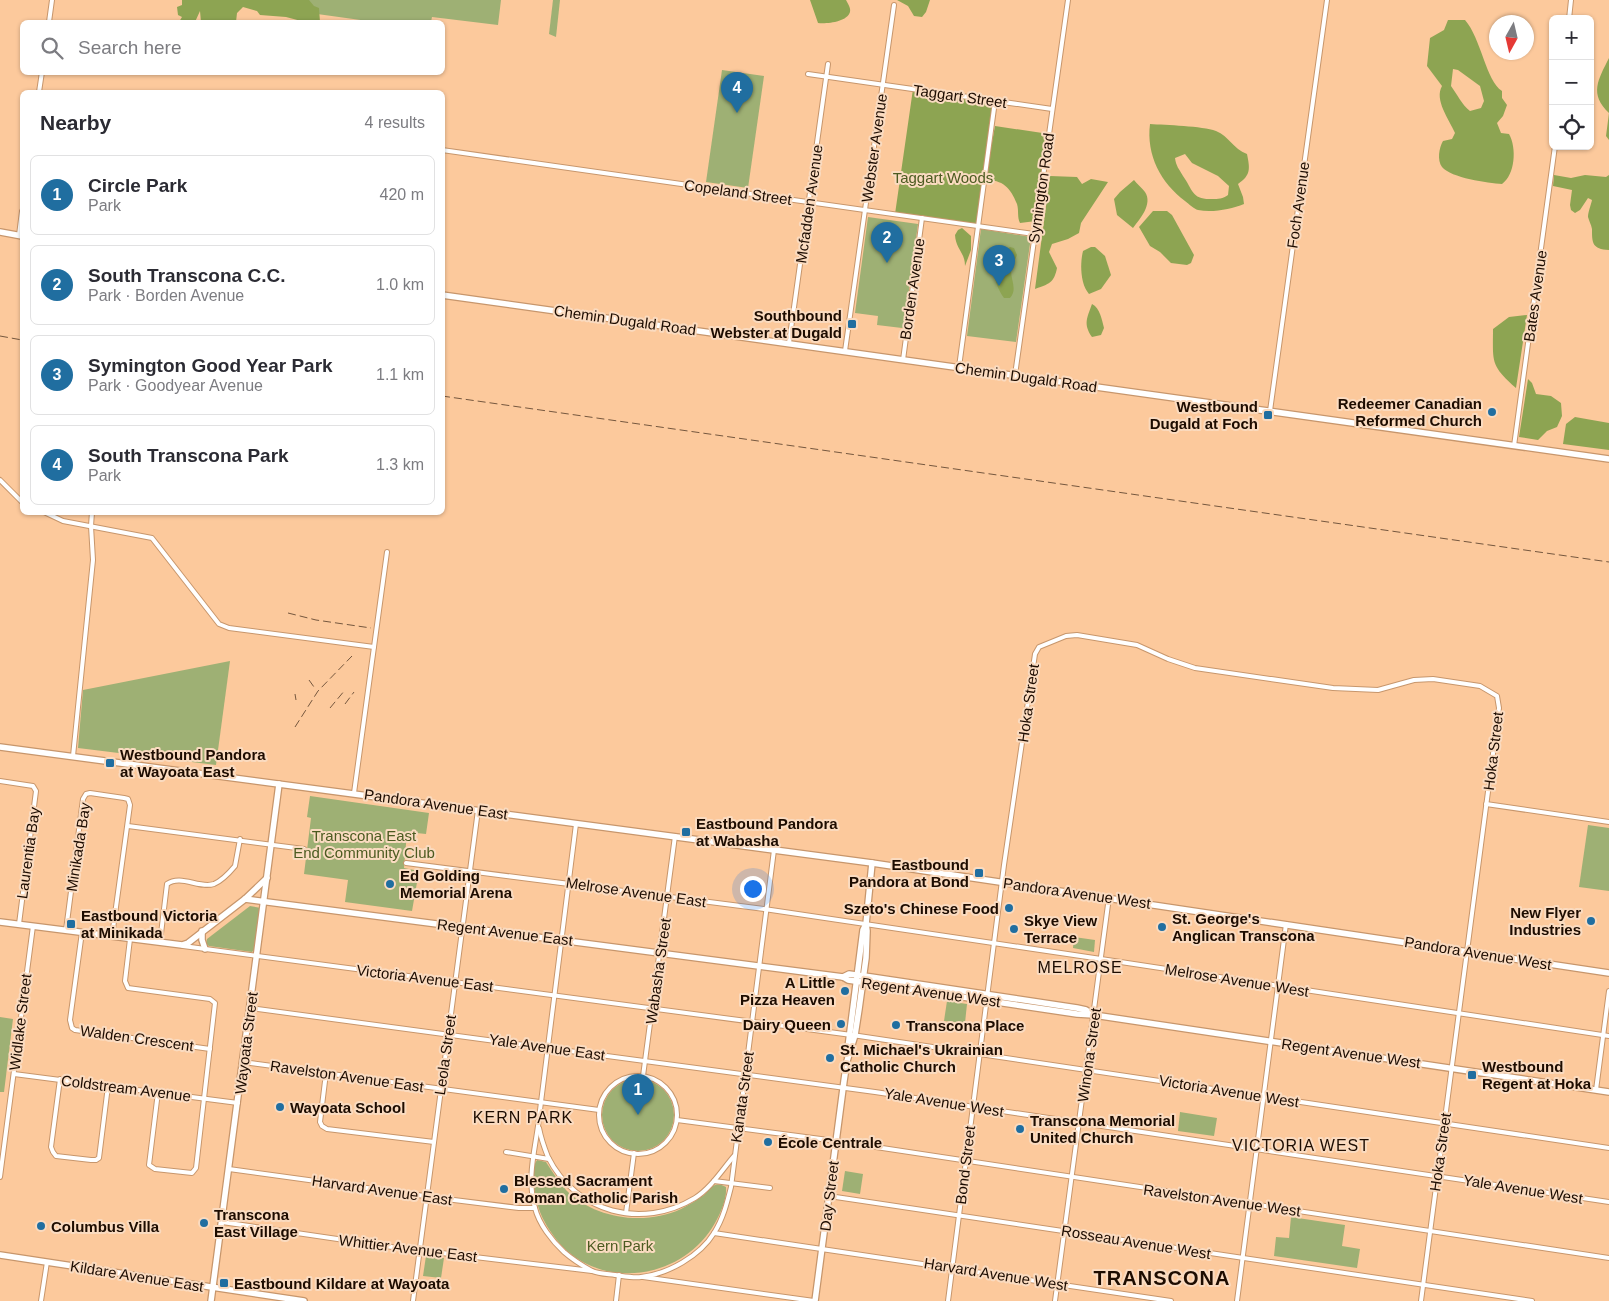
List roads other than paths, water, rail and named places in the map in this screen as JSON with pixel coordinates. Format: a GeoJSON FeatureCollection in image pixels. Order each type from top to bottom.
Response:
{"type":"FeatureCollection","features":[{"type":"Feature","properties":{"kind":"main road"},"geometry":{"type":"LineString","coordinates":[[0,232],[20,235]]}},
{"type":"Feature","properties":{"kind":"main road","name":"Chemin Dugald Road"},"geometry":{"type":"LineString","coordinates":[[445,295],[1609,459]]}},
{"type":"Feature","properties":{"kind":"main road","name":"Pandora Avenue East"},"geometry":{"type":"LineString","coordinates":[[0,747],[872,862]]}},
{"type":"Feature","properties":{"kind":"main road","name":"Wayoata Street"},"geometry":{"type":"LineString","coordinates":[[211,1301],[279,784]]}},
{"type":"Feature","properties":{"kind":"main road","name":"Pandora Avenue West"},"geometry":{"type":"LineString","coordinates":[[872,862],[1609,973]]}},
{"type":"Feature","properties":{"kind":"main road","name":"Day Street"},"geometry":{"type":"LineString","coordinates":[[814,1301],[843,1087],[860,979],[863,930],[866,924],[872,862]]}},
{"type":"Feature","properties":{"kind":"main road"},"geometry":{"type":"LineString","coordinates":[[182,945],[245,899],[267,878]]}},
{"type":"Feature","properties":{"kind":"main road","name":"Regent Avenue East"},"geometry":{"type":"LineString","coordinates":[[245,899],[843,977]]}},
{"type":"Feature","properties":{"kind":"main road","name":"Victoria Avenue East"},"geometry":{"type":"LineString","coordinates":[[0,922],[182,945]]}},
{"type":"Feature","properties":{"kind":"main road"},"geometry":{"type":"LineString","coordinates":[[202,931],[204,949]]}},
{"type":"Feature","properties":{"kind":"main road","name":"Regent Avenue West"},"geometry":{"type":"LineString","coordinates":[[843,977],[848,980],[860,979],[987,998],[1077,1008],[1086,1010],[1094,1015],[1609,1092]]}},
{"type":"Feature","properties":{"kind":"main road","name":"Kildare Avenue East"},"geometry":{"type":"LineString","coordinates":[[0,1255],[304,1301]]}},
{"type":"Feature","properties":{"kind":"street"},"geometry":{"type":"LineString","coordinates":[[49,20],[52,0]]}},
{"type":"Feature","properties":{"kind":"street","name":"Symington Road"},"geometry":{"type":"LineString","coordinates":[[1015,375],[1068,0]]}},
{"type":"Feature","properties":{"kind":"street","name":"Foch Avenue"},"geometry":{"type":"LineString","coordinates":[[1270,411],[1327,0]]}},
{"type":"Feature","properties":{"kind":"street"},"geometry":{"type":"LineString","coordinates":[[1569,15],[1570,0]]}},
{"type":"Feature","properties":{"kind":"street","name":"Webster Avenue"},"geometry":{"type":"LineString","coordinates":[[845,352],[894,5]]}},
{"type":"Feature","properties":{"kind":"street","name":"Mcfadden Avenue"},"geometry":{"type":"LineString","coordinates":[[789,343],[828,64]]}},
{"type":"Feature","properties":{"kind":"street","name":"Taggart Street"},"geometry":{"type":"LineString","coordinates":[[808,74],[1052,109]]}},
{"type":"Feature","properties":{"kind":"street"},"geometry":{"type":"LineString","coordinates":[[39,90],[42,75]]}},
{"type":"Feature","properties":{"kind":"street"},"geometry":{"type":"LineString","coordinates":[[959,367],[995,101]]}},
{"type":"Feature","properties":{"kind":"street","name":"Copeland Street"},"geometry":{"type":"LineString","coordinates":[[445,150],[1034,234]]}},
{"type":"Feature","properties":{"kind":"street","name":"Bates Avenue"},"geometry":{"type":"LineString","coordinates":[[1514,446],[1554,150]]}},
{"type":"Feature","properties":{"kind":"street","name":"Borden Avenue"},"geometry":{"type":"LineString","coordinates":[[903,360],[922,218]]}},
{"type":"Feature","properties":{"kind":"street"},"geometry":{"type":"LineString","coordinates":[[0,480],[20,500]]}},
{"type":"Feature","properties":{"kind":"street"},"geometry":{"type":"LineString","coordinates":[[50,515],[63,521],[152,538],[219,624],[229,628],[374,646]]}},
{"type":"Feature","properties":{"kind":"street"},"geometry":{"type":"LineString","coordinates":[[72,756],[93,560],[92,515]]}},
{"type":"Feature","properties":{"kind":"street"},"geometry":{"type":"LineString","coordinates":[[354,793],[387,552]]}},
{"type":"Feature","properties":{"kind":"street","name":"Hoka Street"},"geometry":{"type":"LineString","coordinates":[[1002,881],[1035,654],[1039,647],[1066,636],[1077,635],[1137,645],[1168,659],[1195,668],[1333,688],[1378,690],[1420,679],[1433,679],[1480,686],[1497,696],[1499,708],[1421,1301]]}},
{"type":"Feature","properties":{"kind":"street","name":"Laurentia Bay"},"geometry":{"type":"LineString","coordinates":[[0,781],[34,786],[36,791],[19,924]]}},
{"type":"Feature","properties":{"kind":"street","name":"Minikada Bay"},"geometry":{"type":"LineString","coordinates":[[66,930],[84,796],[90,793],[128,800],[130,805],[112,936]]}},
{"type":"Feature","properties":{"kind":"street"},"geometry":{"type":"LineString","coordinates":[[1486,804],[1609,822]]}},
{"type":"Feature","properties":{"kind":"street","name":"Leola Street"},"geometry":{"type":"LineString","coordinates":[[413,1301],[478,810]]}},
{"type":"Feature","properties":{"kind":"street"},"geometry":{"type":"LineString","coordinates":[[576,824],[531,1177],[534,1208],[543,1225],[558,1246],[569,1256],[594,1272]]}},
{"type":"Feature","properties":{"kind":"street"},"geometry":{"type":"LineString","coordinates":[[128,826],[240,839],[304,849]]}},
{"type":"Feature","properties":{"kind":"street","name":"Wabasha Street"},"geometry":{"type":"LineString","coordinates":[[643,1076],[675,836]]}},
{"type":"Feature","properties":{"kind":"street"},"geometry":{"type":"LineString","coordinates":[[160,942],[167,884],[178,880],[206,884],[215,883],[235,866],[240,839]]}},
{"type":"Feature","properties":{"kind":"street","name":"Kanata Street"},"geometry":{"type":"LineString","coordinates":[[619,1275],[641,1277],[674,1267],[692,1256],[714,1233],[728,1201],[774,850]]}},
{"type":"Feature","properties":{"kind":"street","name":"Melrose Avenue East"},"geometry":{"type":"LineString","coordinates":[[406,863],[569,883],[866,924]]}},
{"type":"Feature","properties":{"kind":"street","name":"Bond Street"},"geometry":{"type":"LineString","coordinates":[[948,1301],[1002,881]]}},
{"type":"Feature","properties":{"kind":"street","name":"Winona Street"},"geometry":{"type":"LineString","coordinates":[[1055,1301],[1109,897]]}},
{"type":"Feature","properties":{"kind":"street","name":"Melrose Avenue West"},"geometry":{"type":"LineString","coordinates":[[866,924],[1609,1036]]}},
{"type":"Feature","properties":{"kind":"street"},"geometry":{"type":"LineString","coordinates":[[1237,1301],[1286,924]]}},
{"type":"Feature","properties":{"kind":"street","name":"Widlake Street"},"geometry":{"type":"LineString","coordinates":[[0,1177],[32,926]]}},
{"type":"Feature","properties":{"kind":"street","name":"Walden Crescent"},"geometry":{"type":"LineString","coordinates":[[82,932],[70,1020],[72,1028],[75,1030],[210,1049]]}},
{"type":"Feature","properties":{"kind":"street"},"geometry":{"type":"LineString","coordinates":[[130,938],[125,981],[128,988],[210,999],[214,1001],[216,1007],[196,1168],[192,1173],[185,1174],[155,1169],[149,1165],[158,1092]]}},
{"type":"Feature","properties":{"kind":"street","name":"Victoria Avenue East"},"geometry":{"type":"LineString","coordinates":[[182,945],[852,1035]]}},
{"type":"Feature","properties":{"kind":"street"},"geometry":{"type":"LineString","coordinates":[[1596,1090],[1609,991]]}},
{"type":"Feature","properties":{"kind":"street","name":"Yale Avenue East"},"geometry":{"type":"LineString","coordinates":[[250,1008],[843,1087]]}},
{"type":"Feature","properties":{"kind":"street","name":"Victoria Avenue West"},"geometry":{"type":"LineString","coordinates":[[852,1035],[1609,1148]]}},
{"type":"Feature","properties":{"kind":"street","name":"Ravelston Avenue East"},"geometry":{"type":"LineString","coordinates":[[243,1062],[600,1110]]}},
{"type":"Feature","properties":{"kind":"street","name":"Coldstream Avenue"},"geometry":{"type":"LineString","coordinates":[[14,1074],[238,1103]]}},
{"type":"Feature","properties":{"kind":"street"},"geometry":{"type":"LineString","coordinates":[[326,1074],[320,1122],[322,1126],[327,1129],[434,1142]]}},
{"type":"Feature","properties":{"kind":"street"},"geometry":{"type":"LineString","coordinates":[[643,1076],[658,1081],[669,1091],[676,1105],[677,1120],[673,1133],[661,1146],[648,1152],[634,1153],[622,1150],[609,1140],[601,1126],[600,1110],[605,1094],[614,1084],[630,1077],[643,1076]]}},
{"type":"Feature","properties":{"kind":"street"},"geometry":{"type":"LineString","coordinates":[[60,1079],[51,1148],[56,1156],[91,1160],[99,1158],[108,1086]]}},
{"type":"Feature","properties":{"kind":"street","name":"Yale Avenue West"},"geometry":{"type":"LineString","coordinates":[[843,1087],[1609,1202]]}},
{"type":"Feature","properties":{"kind":"street"},"geometry":{"type":"LineString","coordinates":[[677,1120],[836,1142]]}},
{"type":"Feature","properties":{"kind":"street"},"geometry":{"type":"LineString","coordinates":[[538,1126],[549,1159],[563,1179],[581,1196],[594,1204],[626,1213],[645,1214],[668,1210],[696,1197],[714,1181],[734,1156]]}},
{"type":"Feature","properties":{"kind":"street","name":"Ravelston Avenue West"},"geometry":{"type":"LineString","coordinates":[[836,1142],[1609,1258]]}},
{"type":"Feature","properties":{"kind":"street"},"geometry":{"type":"LineString","coordinates":[[506,1152],[549,1159]]}},
{"type":"Feature","properties":{"kind":"street"},"geometry":{"type":"LineString","coordinates":[[626,1213],[634,1153]]}},
{"type":"Feature","properties":{"kind":"street","name":"Harvard Avenue East"},"geometry":{"type":"LineString","coordinates":[[229,1169],[519,1208],[534,1208]]}},
{"type":"Feature","properties":{"kind":"street"},"geometry":{"type":"LineString","coordinates":[[714,1181],[770,1188]]}},
{"type":"Feature","properties":{"kind":"street","name":"Rosseau Avenue West"},"geometry":{"type":"LineString","coordinates":[[829,1196],[1532,1301]]}},
{"type":"Feature","properties":{"kind":"street","name":"Whittier Avenue East"},"geometry":{"type":"LineString","coordinates":[[222,1222],[619,1275]]}},
{"type":"Feature","properties":{"kind":"street"},"geometry":{"type":"LineString","coordinates":[[714,1233],[822,1248]]}},
{"type":"Feature","properties":{"kind":"street","name":"Harvard Avenue West"},"geometry":{"type":"LineString","coordinates":[[822,1248],[1171,1301]]}},
{"type":"Feature","properties":{"kind":"street"},"geometry":{"type":"LineString","coordinates":[[41,1301],[47,1262]]}},
{"type":"Feature","properties":{"kind":"street"},"geometry":{"type":"LineString","coordinates":[[616,1301],[619,1275]]}},
{"type":"Feature","properties":{"kind":"street"},"geometry":{"type":"LineString","coordinates":[[641,1277],[814,1301]]}},
{"type":"Feature","properties":{"kind":"railway"},"geometry":{"type":"LineString","coordinates":[[0,336],[20,340]]}},
{"type":"Feature","properties":{"kind":"railway"},"geometry":{"type":"LineString","coordinates":[[445,396],[1609,562]]}},
{"type":"Feature","properties":{"kind":"railway"},"geometry":{"type":"LineString","coordinates":[[288,613],[316,620],[371,628]]}},
{"type":"Feature","properties":{"kind":"railway"},"geometry":{"type":"LineString","coordinates":[[295,727],[318,691],[352,656]]}},
{"type":"Feature","properties":{"kind":"railway"},"geometry":{"type":"LineString","coordinates":[[309,680],[314,687]]}},
{"type":"Feature","properties":{"kind":"railway"},"geometry":{"type":"LineString","coordinates":[[330,708],[345,690]]}},
{"type":"Feature","properties":{"kind":"railway"},"geometry":{"type":"LineString","coordinates":[[345,704],[354,692]]}},
{"type":"Feature","properties":{"kind":"railway"},"geometry":{"type":"LineString","coordinates":[[295,694],[296,700]]}},
{"type":"Feature","properties":{"kind":"place","name":"South Transcona Park"},"geometry":{"type":"Point","coordinates":[737,113]}},
{"type":"Feature","properties":{"kind":"place","name":"South Transcona C.C."},"geometry":{"type":"Point","coordinates":[887,263]}},
{"type":"Feature","properties":{"kind":"place","name":"Symington Good Year Park"},"geometry":{"type":"Point","coordinates":[999,286]}},
{"type":"Feature","properties":{"kind":"place","name":"Southbound Webster at Dugald"},"geometry":{"type":"Point","coordinates":[852,324]}},
{"type":"Feature","properties":{"kind":"place","name":"Redeemer Canadian Reformed Church"},"geometry":{"type":"Point","coordinates":[1492,412]}},
{"type":"Feature","properties":{"kind":"place","name":"Westbound Dugald at Foch"},"geometry":{"type":"Point","coordinates":[1268,415]}},
{"type":"Feature","properties":{"kind":"place","name":"Westbound Pandora at Wayoata East"},"geometry":{"type":"Point","coordinates":[110,763]}},
{"type":"Feature","properties":{"kind":"place","name":"Eastbound Pandora at Wabasha"},"geometry":{"type":"Point","coordinates":[686,832]}},
{"type":"Feature","properties":{"kind":"place","name":"Eastbound Pandora at Bond"},"geometry":{"type":"Point","coordinates":[979,873]}},
{"type":"Feature","properties":{"kind":"place","name":"Ed Golding Memorial Arena"},"geometry":{"type":"Point","coordinates":[390,884]}},
{"type":"Feature","properties":{"kind":"place","name":"Szeto's Chinese Food"},"geometry":{"type":"Point","coordinates":[1009,908]}},
{"type":"Feature","properties":{"kind":"place","name":"New Flyer Industries"},"geometry":{"type":"Point","coordinates":[1591,921]}},
{"type":"Feature","properties":{"kind":"place","name":"Eastbound Victoria at Minikada"},"geometry":{"type":"Point","coordinates":[71,924]}},
{"type":"Feature","properties":{"kind":"place","name":"St. George's Anglican Transcona"},"geometry":{"type":"Point","coordinates":[1162,927]}},
{"type":"Feature","properties":{"kind":"place","name":"Skye View Terrace"},"geometry":{"type":"Point","coordinates":[1014,929]}},
{"type":"Feature","properties":{"kind":"place","name":"A Little Pizza Heaven"},"geometry":{"type":"Point","coordinates":[845,991]}},
{"type":"Feature","properties":{"kind":"place","name":"Dairy Queen"},"geometry":{"type":"Point","coordinates":[841,1024]}},
{"type":"Feature","properties":{"kind":"place","name":"Transcona Place"},"geometry":{"type":"Point","coordinates":[896,1025]}},
{"type":"Feature","properties":{"kind":"place","name":"St. Michael's Ukrainian Catholic Church"},"geometry":{"type":"Point","coordinates":[830,1058]}},
{"type":"Feature","properties":{"kind":"place","name":"Westbound Regent at Hoka"},"geometry":{"type":"Point","coordinates":[1472,1075]}},
{"type":"Feature","properties":{"kind":"place","name":"Wayoata School"},"geometry":{"type":"Point","coordinates":[280,1107]}},
{"type":"Feature","properties":{"kind":"place","name":"Circle Park"},"geometry":{"type":"Point","coordinates":[638,1115]}},
{"type":"Feature","properties":{"kind":"place","name":"Transcona Memorial United Church"},"geometry":{"type":"Point","coordinates":[1020,1129]}},
{"type":"Feature","properties":{"kind":"place","name":"École Centrale"},"geometry":{"type":"Point","coordinates":[768,1142]}},
{"type":"Feature","properties":{"kind":"place","name":"Blessed Sacrament Roman Catholic Parish"},"geometry":{"type":"Point","coordinates":[504,1189]}},
{"type":"Feature","properties":{"kind":"place","name":"Transcona East Village"},"geometry":{"type":"Point","coordinates":[204,1223]}},
{"type":"Feature","properties":{"kind":"place","name":"Columbus Villa"},"geometry":{"type":"Point","coordinates":[41,1226]}},
{"type":"Feature","properties":{"kind":"place","name":"Eastbound Kildare at Wayoata"},"geometry":{"type":"Point","coordinates":[224,1283]}},
{"type":"Feature","properties":{"kind":"district","name":"MELROSE"},"geometry":{"type":"Point","coordinates":[1080,967]}},
{"type":"Feature","properties":{"kind":"district","name":"KERN PARK"},"geometry":{"type":"Point","coordinates":[523,1117]}},
{"type":"Feature","properties":{"kind":"district","name":"VICTORIA WEST"},"geometry":{"type":"Point","coordinates":[1301,1145]}},
{"type":"Feature","properties":{"kind":"district","name":"TRANSCONA"},"geometry":{"type":"Point","coordinates":[1162,1278]}},
{"type":"Feature","properties":{"kind":"park label","name":"Taggart Woods"},"geometry":{"type":"Point","coordinates":[943,177]}},
{"type":"Feature","properties":{"kind":"park label","name":"Transcona East End Community Club"},"geometry":{"type":"Point","coordinates":[364,844]}},
{"type":"Feature","properties":{"kind":"park label","name":"Kern Park"},"geometry":{"type":"Point","coordinates":[620,1245]}}]}
